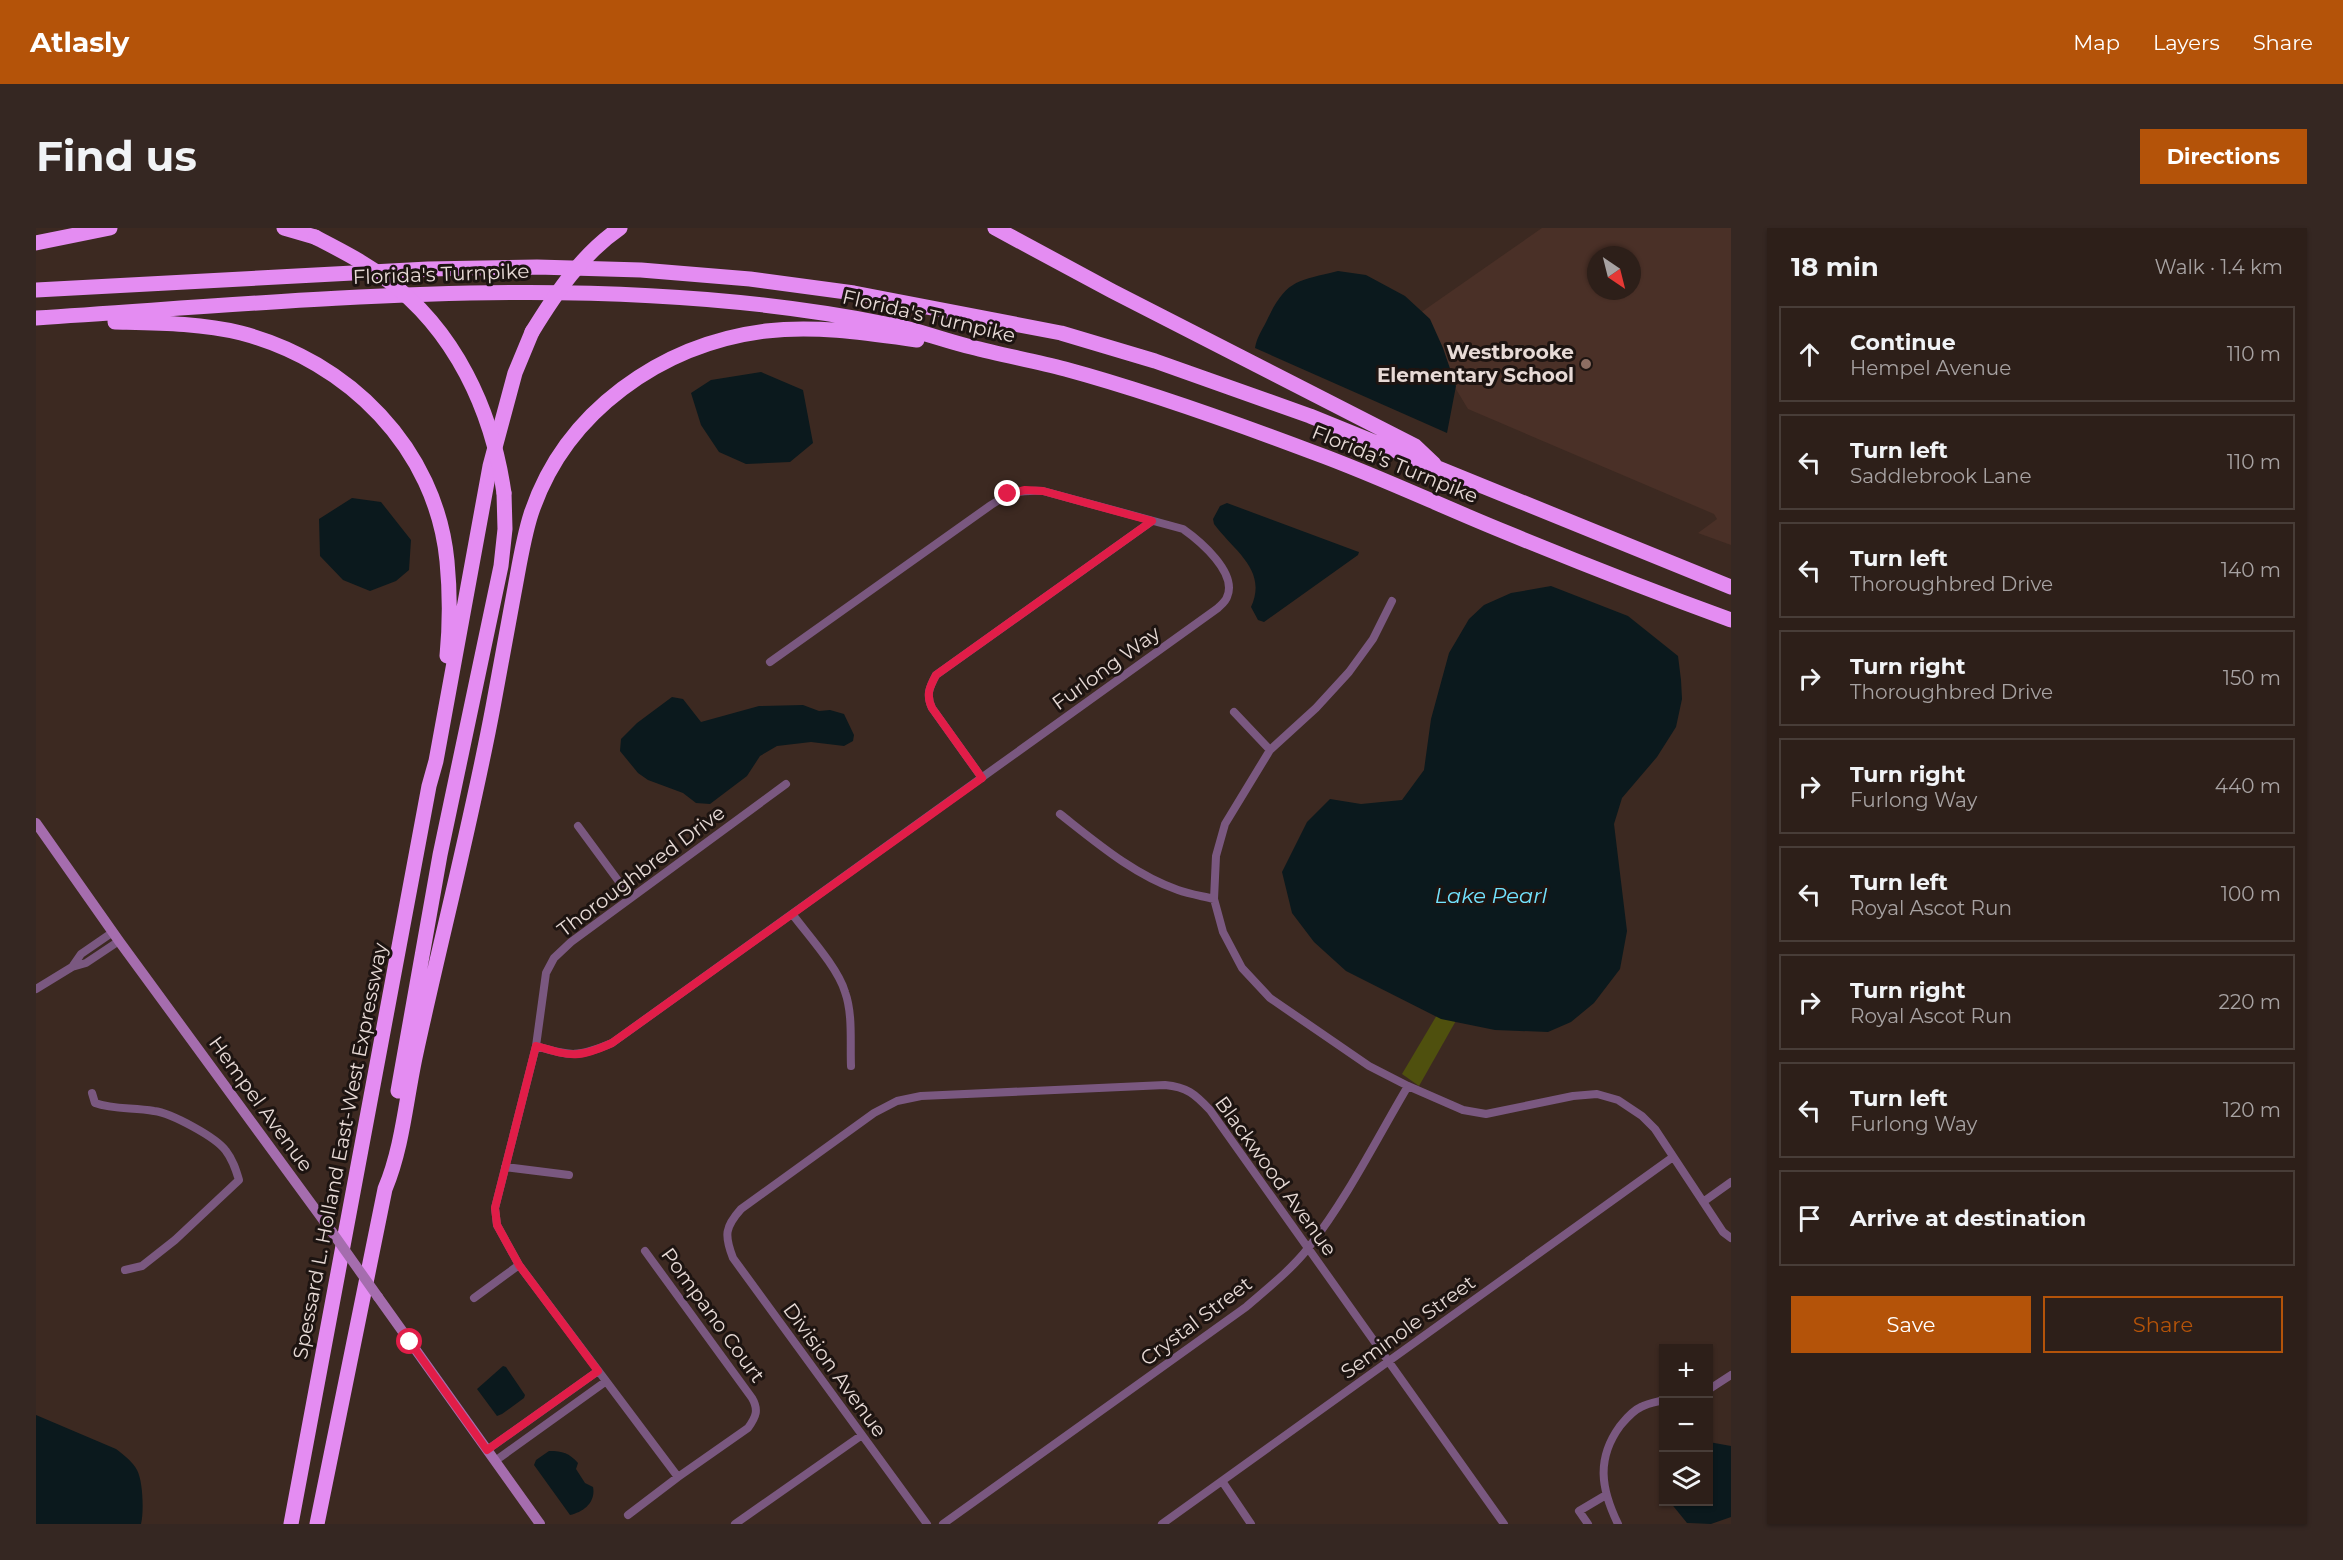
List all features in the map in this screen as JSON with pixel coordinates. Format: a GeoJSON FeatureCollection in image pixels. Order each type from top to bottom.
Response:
{"type":"FeatureCollection","features":[{"type":"Feature","properties":{"kind":"highway"},"geometry":{"type":"LineString","coordinates":[[36,243],[110,228]]}},
{"type":"Feature","properties":{"kind":"highway"},"geometry":{"type":"LineString","coordinates":[[284,228],[315,237],[354,257],[387,279],[415,304],[437,330],[461,363],[478,395],[500,461],[504,493],[505,529],[501,566],[440,855],[384,1172],[386,1189]]}},
{"type":"Feature","properties":{"kind":"highway"},"geometry":{"type":"LineString","coordinates":[[429,786],[436,761],[490,466],[514,373],[532,332],[553,297],[582,262],[620,228]]}},
{"type":"Feature","properties":{"kind":"highway"},"geometry":{"type":"LineString","coordinates":[[995,228],[1112,291],[1415,446],[1436,466]]}},
{"type":"Feature","properties":{"kind":"highway","name":"Florida's Turnpike"},"geometry":{"type":"LineString","coordinates":[[36,290],[428,269],[537,267],[641,270],[750,279],[854,293],[1061,333],[1155,361],[1436,466],[1731,586]]}},
{"type":"Feature","properties":{"kind":"highway","name":"Florida's Turnpike"},"geometry":{"type":"LineString","coordinates":[[36,318],[429,293],[603,293],[702,299],[787,308],[889,324],[970,347],[1064,369],[1144,393],[1308,450],[1509,534],[1731,620]]}},
{"type":"Feature","properties":{"kind":"highway"},"geometry":{"type":"LineString","coordinates":[[36,318],[202,326],[271,342],[332,373],[364,398],[391,427],[412,457],[428,489],[440,524],[447,560],[449,602],[446,677],[429,764],[429,786]]}},
{"type":"Feature","properties":{"kind":"highway"},"geometry":{"type":"LineString","coordinates":[[317,1524],[386,1189],[393,1170],[416,1054],[479,783],[520,561],[532,513],[548,475],[572,438],[603,404],[638,377],[677,355],[717,342],[766,331],[811,329],[858,332],[970,347]]}},
{"type":"Feature","properties":{"kind":"highway","name":"Spessard L. Holland East-West Expressway"},"geometry":{"type":"LineString","coordinates":[[291,1524],[429,786]]}},
{"type":"Feature","properties":{"kind":"street","name":"Furlong Way"},"geometry":{"type":"LineString","coordinates":[[536,1046],[568,1056],[587,1054],[612,1043],[1218,608],[1227,598],[1230,584],[1225,572],[1200,541],[1183,529],[1043,491],[1025,490],[1008,494],[770,662]]}},
{"type":"Feature","properties":{"kind":"street"},"geometry":{"type":"LineString","coordinates":[[982,778],[927,698],[929,687],[936,675],[1152,521]]}},
{"type":"Feature","properties":{"kind":"street"},"geometry":{"type":"LineString","coordinates":[[1392,601],[1373,639],[1349,672],[1316,708],[1270,750],[1225,824],[1216,856],[1214,900],[1223,932],[1242,968],[1270,998],[1369,1066],[1463,1110],[1486,1114],[1573,1096],[1597,1094],[1618,1100],[1642,1116],[1655,1129],[1723,1232],[1731,1238]]}},
{"type":"Feature","properties":{"kind":"street"},"geometry":{"type":"LineString","coordinates":[[1234,712],[1270,750]]}},
{"type":"Feature","properties":{"kind":"street","name":"Thoroughbred Drive"},"geometry":{"type":"LineString","coordinates":[[678,1477],[519,1265],[497,1225],[495,1208],[536,1046],[546,973],[554,958],[571,942],[786,784]]}},
{"type":"Feature","properties":{"kind":"street"},"geometry":{"type":"LineString","coordinates":[[1060,814],[1118,859],[1153,879],[1178,891],[1214,900]]}},
{"type":"Feature","properties":{"kind":"street","name":"Hempel Avenue"},"geometry":{"type":"LineString","coordinates":[[36,823],[540,1524]]}},
{"type":"Feature","properties":{"kind":"street"},"geometry":{"type":"LineString","coordinates":[[578,826],[631,898]]}},
{"type":"Feature","properties":{"kind":"street"},"geometry":{"type":"LineString","coordinates":[[793,915],[838,976],[845,992],[849,1012],[851,1066]]}},
{"type":"Feature","properties":{"kind":"street"},"geometry":{"type":"LineString","coordinates":[[36,989],[72,967],[81,954],[116,936]]}},
{"type":"Feature","properties":{"kind":"street","name":"Blackwood Avenue"},"geometry":{"type":"LineString","coordinates":[[726,1232],[732,1219],[741,1209],[874,1113],[897,1101],[921,1096],[1182,1086],[1200,1099],[1210,1110],[1504,1524]]}},
{"type":"Feature","properties":{"kind":"street","name":"Crystal Street"},"geometry":{"type":"LineString","coordinates":[[943,1524],[1246,1307],[1277,1280],[1308,1248],[1336,1209],[1408,1086]]}},
{"type":"Feature","properties":{"kind":"street"},"geometry":{"type":"LineString","coordinates":[[92,1093],[95,1104],[108,1108],[157,1111],[203,1132],[225,1149],[239,1180],[175,1240],[142,1266],[125,1270]]}},
{"type":"Feature","properties":{"kind":"street","name":"Seminole Street"},"geometry":{"type":"LineString","coordinates":[[1162,1524],[1673,1157]]}},
{"type":"Feature","properties":{"kind":"street"},"geometry":{"type":"LineString","coordinates":[[506,1167],[569,1175]]}},
{"type":"Feature","properties":{"kind":"street"},"geometry":{"type":"LineString","coordinates":[[1703,1202],[1731,1182]]}},
{"type":"Feature","properties":{"kind":"street","name":"Division Avenue"},"geometry":{"type":"LineString","coordinates":[[726,1232],[733,1258],[927,1524]]}},
{"type":"Feature","properties":{"kind":"street","name":"Pompano Court"},"geometry":{"type":"LineString","coordinates":[[628,1515],[748,1428],[756,1418],[756,1406],[645,1251]]}},
{"type":"Feature","properties":{"kind":"street"},"geometry":{"type":"LineString","coordinates":[[474,1298],[519,1265]]}},
{"type":"Feature","properties":{"kind":"street"},"geometry":{"type":"LineString","coordinates":[[487,1450],[598,1371]]}},
{"type":"Feature","properties":{"kind":"street"},"geometry":{"type":"LineString","coordinates":[[1713,1387],[1731,1375]]}},
{"type":"Feature","properties":{"kind":"street"},"geometry":{"type":"LineString","coordinates":[[495,1461],[605,1382]]}},
{"type":"Feature","properties":{"kind":"street"},"geometry":{"type":"LineString","coordinates":[[1618,1524],[1606,1495],[1604,1465],[1609,1441],[1629,1414],[1641,1407],[1659,1402]]}},
{"type":"Feature","properties":{"kind":"street"},"geometry":{"type":"LineString","coordinates":[[735,1524],[862,1435]]}},
{"type":"Feature","properties":{"kind":"street"},"geometry":{"type":"LineString","coordinates":[[1222,1481],[1251,1524]]}},
{"type":"Feature","properties":{"kind":"street"},"geometry":{"type":"LineString","coordinates":[[1588,1524],[1579,1511],[1606,1495]]}},
{"type":"Feature","properties":{"kind":"shaded area","name":"Westbrooke Elementary School"},"geometry":{"type":"Polygon","coordinates":[[[1542,228],[1731,228],[1731,545],[1698,533],[1717,519],[1714,514],[1468,409],[1413,318],[1542,228]]]}},
{"type":"Feature","properties":{"kind":"shaded area"},"geometry":{"type":"Polygon","coordinates":[[[1450,993],[1466,1003],[1419,1086],[1402,1074],[1450,993]]]}},
{"type":"Feature","properties":{"kind":"water"},"geometry":{"type":"Polygon","coordinates":[[[1338,271],[1366,275],[1405,296],[1430,319],[1456,386],[1447,433],[1255,348],[1275,305],[1288,289],[1303,280],[1338,271]]]}},
{"type":"Feature","properties":{"kind":"water"},"geometry":{"type":"Polygon","coordinates":[[[761,372],[803,390],[813,443],[790,462],[746,464],[719,452],[701,425],[691,393],[711,380],[761,372]]]}},
{"type":"Feature","properties":{"kind":"water"},"geometry":{"type":"Polygon","coordinates":[[[352,498],[381,502],[411,540],[409,570],[396,581],[370,591],[343,580],[320,556],[319,519],[352,498]]]}},
{"type":"Feature","properties":{"kind":"water"},"geometry":{"type":"Polygon","coordinates":[[[1227,503],[1359,552],[1358,555],[1264,622],[1258,620],[1251,607],[1255,594],[1252,572],[1239,552],[1214,524],[1213,519],[1220,506],[1227,503]]]}},
{"type":"Feature","properties":{"kind":"water","name":"Lake Pearl"},"geometry":{"type":"Polygon","coordinates":[[[1551,586],[1628,616],[1678,656],[1682,699],[1676,727],[1657,757],[1622,798],[1614,824],[1627,931],[1620,969],[1594,1003],[1571,1022],[1548,1032],[1495,1030],[1441,1019],[1346,971],[1314,942],[1292,913],[1282,872],[1307,822],[1330,799],[1361,804],[1402,800],[1424,770],[1431,719],[1449,653],[1469,619],[1484,605],[1511,593],[1551,586]]]}},
{"type":"Feature","properties":{"kind":"water"},"geometry":{"type":"Polygon","coordinates":[[[672,697],[683,699],[701,722],[759,706],[803,705],[819,711],[830,710],[844,714],[854,735],[853,741],[844,746],[811,742],[777,746],[760,756],[747,776],[710,804],[696,803],[683,793],[648,780],[638,773],[620,751],[621,739],[637,723],[672,697]]]}},
{"type":"Feature","properties":{"kind":"water"},"geometry":{"type":"Polygon","coordinates":[[[503,1366],[525,1395],[524,1398],[497,1416],[477,1389],[503,1366]]]}},
{"type":"Feature","properties":{"kind":"water"},"geometry":{"type":"Polygon","coordinates":[[[36,1415],[116,1449],[131,1461],[141,1481],[143,1505],[141,1524],[36,1524],[36,1415]]]}},
{"type":"Feature","properties":{"kind":"water"},"geometry":{"type":"Polygon","coordinates":[[[1713,1443],[1731,1446],[1731,1517],[1711,1524],[1687,1523],[1673,1506],[1713,1506],[1713,1443]]]}},
{"type":"Feature","properties":{"kind":"water"},"geometry":{"type":"Polygon","coordinates":[[[549,1451],[562,1452],[572,1457],[578,1463],[576,1469],[585,1483],[593,1487],[591,1502],[580,1511],[570,1515],[534,1465],[536,1460],[549,1451]]]}},
{"type":"Feature","properties":{"kind":"place","name":"Westbrooke Elementary School"},"geometry":{"type":"Point","coordinates":[1586,364]}},
{"type":"Feature","properties":{"kind":"route"},"geometry":{"type":"LineString","coordinates":[[410,1342],[487,1450],[598,1371],[519,1265],[497,1225],[495,1208],[536,1046],[568,1056],[587,1054],[612,1043],[982,778],[927,698],[929,687],[936,675],[1152,521],[1043,491],[1025,490],[1008,494]]}}]}
